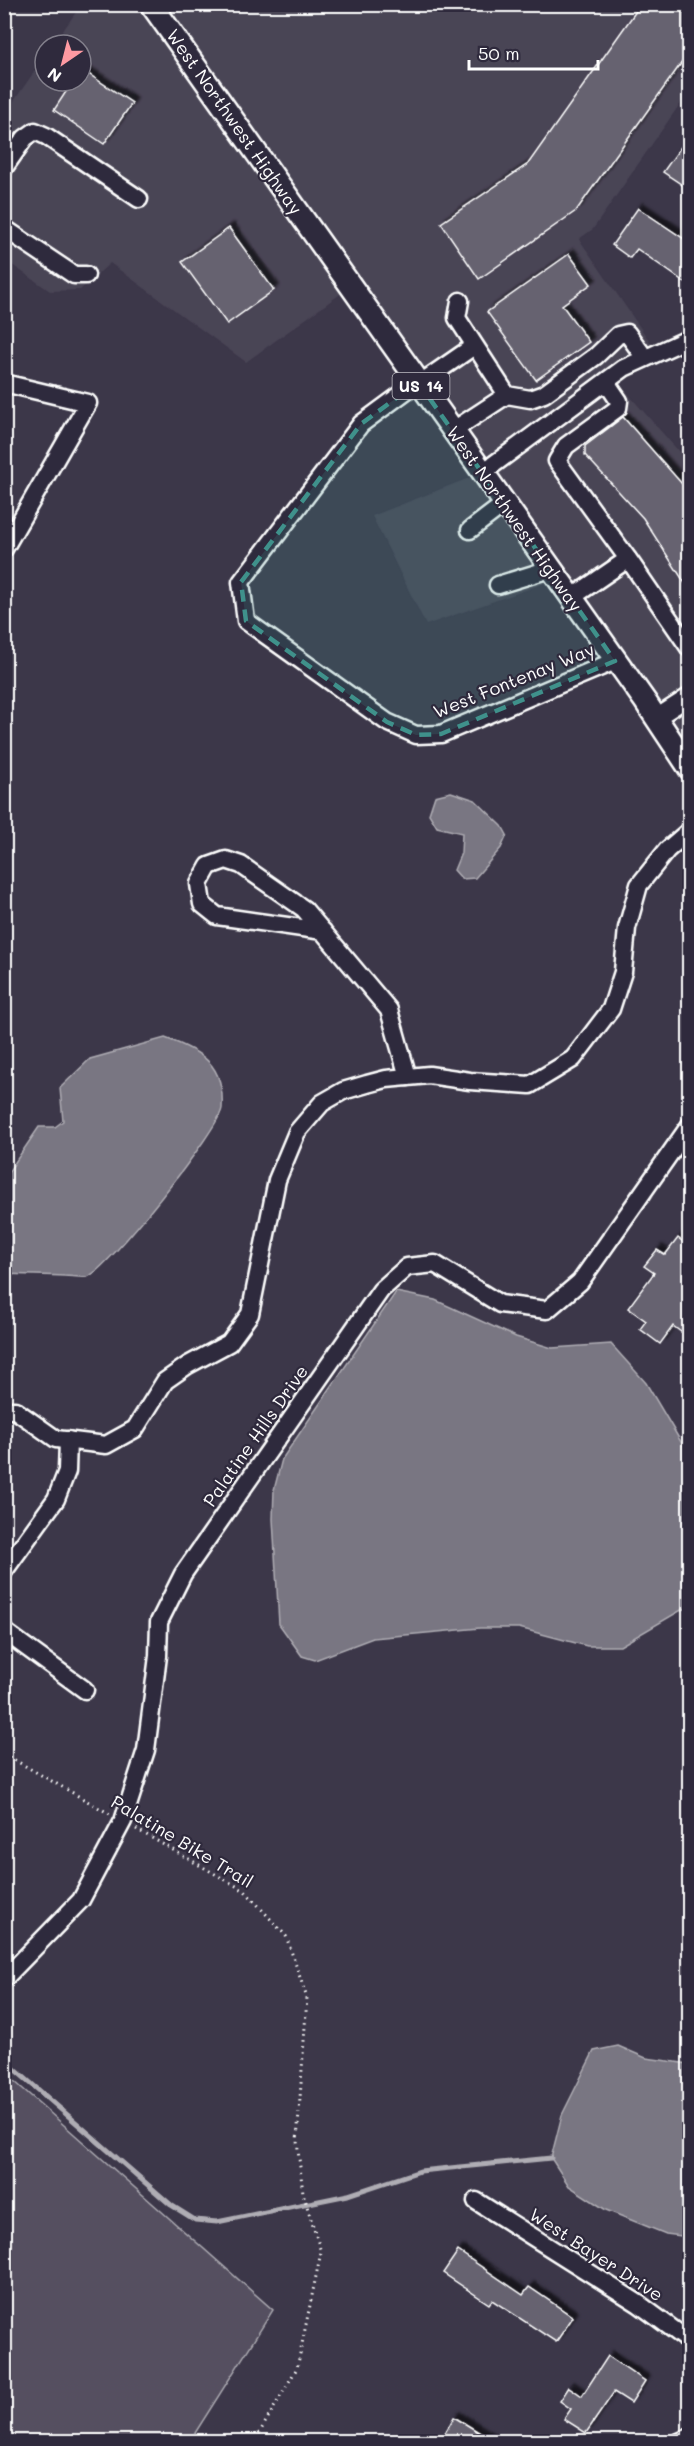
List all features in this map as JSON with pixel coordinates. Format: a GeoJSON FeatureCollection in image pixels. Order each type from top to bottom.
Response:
{"type":"FeatureCollection","features":[{"type":"Feature","properties":{"kind":"main road","name":"West Northwest Highway"},"geometry":{"type":"LineString","coordinates":[[152,4],[690,769]]}},
{"type":"Feature","properties":{"kind":"street"},"geometry":{"type":"LineString","coordinates":[[4,168],[25,138],[35,131],[46,136],[139,199]]}},
{"type":"Feature","properties":{"kind":"street"},"geometry":{"type":"LineString","coordinates":[[4,228],[74,275],[86,274]]}},
{"type":"Feature","properties":{"kind":"street"},"geometry":{"type":"LineString","coordinates":[[460,302],[457,318],[507,395]]}},
{"type":"Feature","properties":{"kind":"street"},"geometry":{"type":"LineString","coordinates":[[453,431],[507,395],[530,399],[544,394],[596,356],[618,335],[627,333],[645,358]]}},
{"type":"Feature","properties":{"kind":"street"},"geometry":{"type":"LineString","coordinates":[[482,473],[624,368],[690,338]]}},
{"type":"Feature","properties":{"kind":"street"},"geometry":{"type":"LineString","coordinates":[[418,383],[474,346]]}},
{"type":"Feature","properties":{"kind":"street"},"geometry":{"type":"LineString","coordinates":[[606,382],[619,401],[618,408],[566,446],[557,461],[690,649]]}},
{"type":"Feature","properties":{"kind":"street"},"geometry":{"type":"LineString","coordinates":[[4,383],[88,403],[4,549]]}},
{"type":"Feature","properties":{"kind":"street","name":"West Fontenay Way"},"geometry":{"type":"LineString","coordinates":[[418,383],[361,424],[241,582],[246,621],[387,722],[416,735],[441,734],[615,661]]}},
{"type":"Feature","properties":{"kind":"street"},"geometry":{"type":"LineString","coordinates":[[470,530],[504,504]]}},
{"type":"Feature","properties":{"kind":"street"},"geometry":{"type":"LineString","coordinates":[[571,598],[628,559]]}},
{"type":"Feature","properties":{"kind":"street"},"geometry":{"type":"LineString","coordinates":[[498,585],[550,568]]}},
{"type":"Feature","properties":{"kind":"street"},"geometry":{"type":"LineString","coordinates":[[656,718],[690,696]]}},
{"type":"Feature","properties":{"kind":"street"},"geometry":{"type":"LineString","coordinates":[[4,1410],[15,1410],[56,1439],[106,1446],[135,1429],[165,1381],[229,1343],[250,1314],[277,1180],[297,1132],[322,1103],[343,1091],[386,1079],[429,1075],[470,1081],[530,1085],[573,1059],[611,1009],[623,972],[627,928],[639,885],[667,850],[690,830]]}},
{"type":"Feature","properties":{"kind":"street"},"geometry":{"type":"LineString","coordinates":[[323,931],[218,916],[202,904],[199,884],[209,866],[226,860],[241,865],[304,909],[323,931],[389,1010],[408,1077]]}},
{"type":"Feature","properties":{"kind":"street","name":"Palatine Hills Drive"},"geometry":{"type":"LineString","coordinates":[[4,1979],[81,1900],[123,1821],[146,1750],[158,1656],[159,1623],[183,1574],[381,1290],[407,1267],[435,1264],[500,1304],[547,1310],[580,1282],[690,1125]]}},
{"type":"Feature","properties":{"kind":"street"},"geometry":{"type":"LineString","coordinates":[[4,1571],[56,1499],[67,1471],[68,1440]]}},
{"type":"Feature","properties":{"kind":"street"},"geometry":{"type":"LineString","coordinates":[[4,1631],[85,1690]]}},
{"type":"Feature","properties":{"kind":"street","name":"West Bayer Drive"},"geometry":{"type":"LineString","coordinates":[[476,2201],[639,2304],[685,2338],[690,2346]]}},
{"type":"Feature","properties":{"kind":"street"},"geometry":{"type":"LineString","coordinates":[[679,2442],[690,2437]]}},
{"type":"Feature","properties":{"kind":"path","name":"Palatine Bike Trail"},"geometry":{"type":"LineString","coordinates":[[4,1754],[54,1785],[123,1821],[245,1892],[286,1936],[307,1998],[297,2141],[303,2193],[321,2252],[297,2368],[254,2442]]}},
{"type":"Feature","properties":{"kind":"highlighted area"},"geometry":{"type":"Polygon","coordinates":[[[418,382],[615,661],[441,734],[416,735],[387,722],[246,621],[241,582],[361,424],[418,382]]]}},
{"type":"Feature","properties":{"kind":"shaded area"},"geometry":{"type":"Polygon","coordinates":[[[81,5],[689,5],[689,91],[593,229],[579,239],[657,352],[613,377],[689,463],[689,717],[671,741],[557,579],[426,625],[372,516],[482,473],[350,287],[246,362],[110,263],[80,290],[50,291],[5,260],[5,114],[33,73],[33,93],[93,93],[93,33],[61,33],[81,5]]]}},
{"type":"Feature","properties":{"kind":"shaded area"},"geometry":{"type":"Polygon","coordinates":[[[451,792],[475,800],[502,826],[507,835],[501,848],[475,878],[462,879],[454,870],[461,853],[462,833],[437,827],[429,814],[435,796],[451,792]]]}},
{"type":"Feature","properties":{"kind":"shaded area"},"geometry":{"type":"Polygon","coordinates":[[[165,1038],[200,1054],[215,1070],[219,1080],[222,1108],[217,1121],[203,1142],[138,1226],[98,1269],[87,1277],[5,1274],[5,1177],[39,1127],[55,1127],[63,1121],[60,1088],[90,1059],[165,1038]]]}},
{"type":"Feature","properties":{"kind":"shaded area"},"geometry":{"type":"Polygon","coordinates":[[[396,1292],[435,1300],[516,1337],[552,1348],[611,1344],[646,1383],[689,1452],[689,1609],[683,1609],[620,1646],[587,1646],[519,1628],[480,1628],[373,1638],[315,1660],[302,1656],[279,1624],[273,1519],[274,1490],[282,1459],[396,1292]]]}},
{"type":"Feature","properties":{"kind":"shaded area"},"geometry":{"type":"Polygon","coordinates":[[[618,2046],[646,2058],[689,2064],[689,2237],[666,2234],[606,2210],[569,2186],[551,2158],[562,2115],[594,2051],[618,2046]]]}},
{"type":"Feature","properties":{"kind":"shaded area"},"geometry":{"type":"Polygon","coordinates":[[[5,2073],[273,2310],[190,2441],[5,2441],[5,2073]]]}},
{"type":"Feature","properties":{"kind":"building"},"geometry":{"type":"Polygon","coordinates":[[[641,4],[690,4],[690,51],[576,211],[479,279],[441,223],[528,164],[641,4]]]}},
{"type":"Feature","properties":{"kind":"building"},"geometry":{"type":"Polygon","coordinates":[[[93,77],[132,103],[104,144],[54,110],[65,93],[93,93],[93,77]]]}},
{"type":"Feature","properties":{"kind":"building"},"geometry":{"type":"Polygon","coordinates":[[[690,134],[690,190],[663,172],[690,134]]]}},
{"type":"Feature","properties":{"kind":"building"},"geometry":{"type":"Polygon","coordinates":[[[638,208],[690,243],[690,286],[637,249],[630,258],[612,245],[638,208]]]}},
{"type":"Feature","properties":{"kind":"building"},"geometry":{"type":"Polygon","coordinates":[[[229,228],[274,290],[227,324],[182,262],[229,228]]]}},
{"type":"Feature","properties":{"kind":"building"},"geometry":{"type":"Polygon","coordinates":[[[569,254],[591,284],[562,305],[589,342],[536,380],[487,312],[569,254]]]}},
{"type":"Feature","properties":{"kind":"building"},"geometry":{"type":"Polygon","coordinates":[[[623,417],[690,493],[690,591],[643,518],[585,455],[585,446],[623,417]]]}},
{"type":"Feature","properties":{"kind":"building"},"geometry":{"type":"Polygon","coordinates":[[[678,1238],[690,1247],[690,1320],[681,1332],[673,1326],[660,1344],[640,1329],[646,1321],[628,1308],[654,1273],[644,1266],[657,1250],[665,1255],[678,1238]]]}},
{"type":"Feature","properties":{"kind":"building"},"geometry":{"type":"Polygon","coordinates":[[[458,2251],[523,2295],[529,2287],[573,2317],[556,2342],[492,2300],[489,2304],[443,2273],[458,2251]]]}},
{"type":"Feature","properties":{"kind":"building"},"geometry":{"type":"Polygon","coordinates":[[[608,2356],[645,2381],[631,2403],[614,2392],[586,2433],[564,2419],[571,2409],[560,2401],[569,2387],[582,2396],[608,2356]]]}},
{"type":"Feature","properties":{"kind":"building"},"geometry":{"type":"Polygon","coordinates":[[[454,2417],[495,2442],[440,2442],[454,2417]]]}},
{"type":"Feature","properties":{"kind":"waterway"},"geometry":{"type":"LineString","coordinates":[[4,2060],[171,2205],[195,2220],[217,2222],[348,2195],[420,2171],[551,2158]]}}]}
